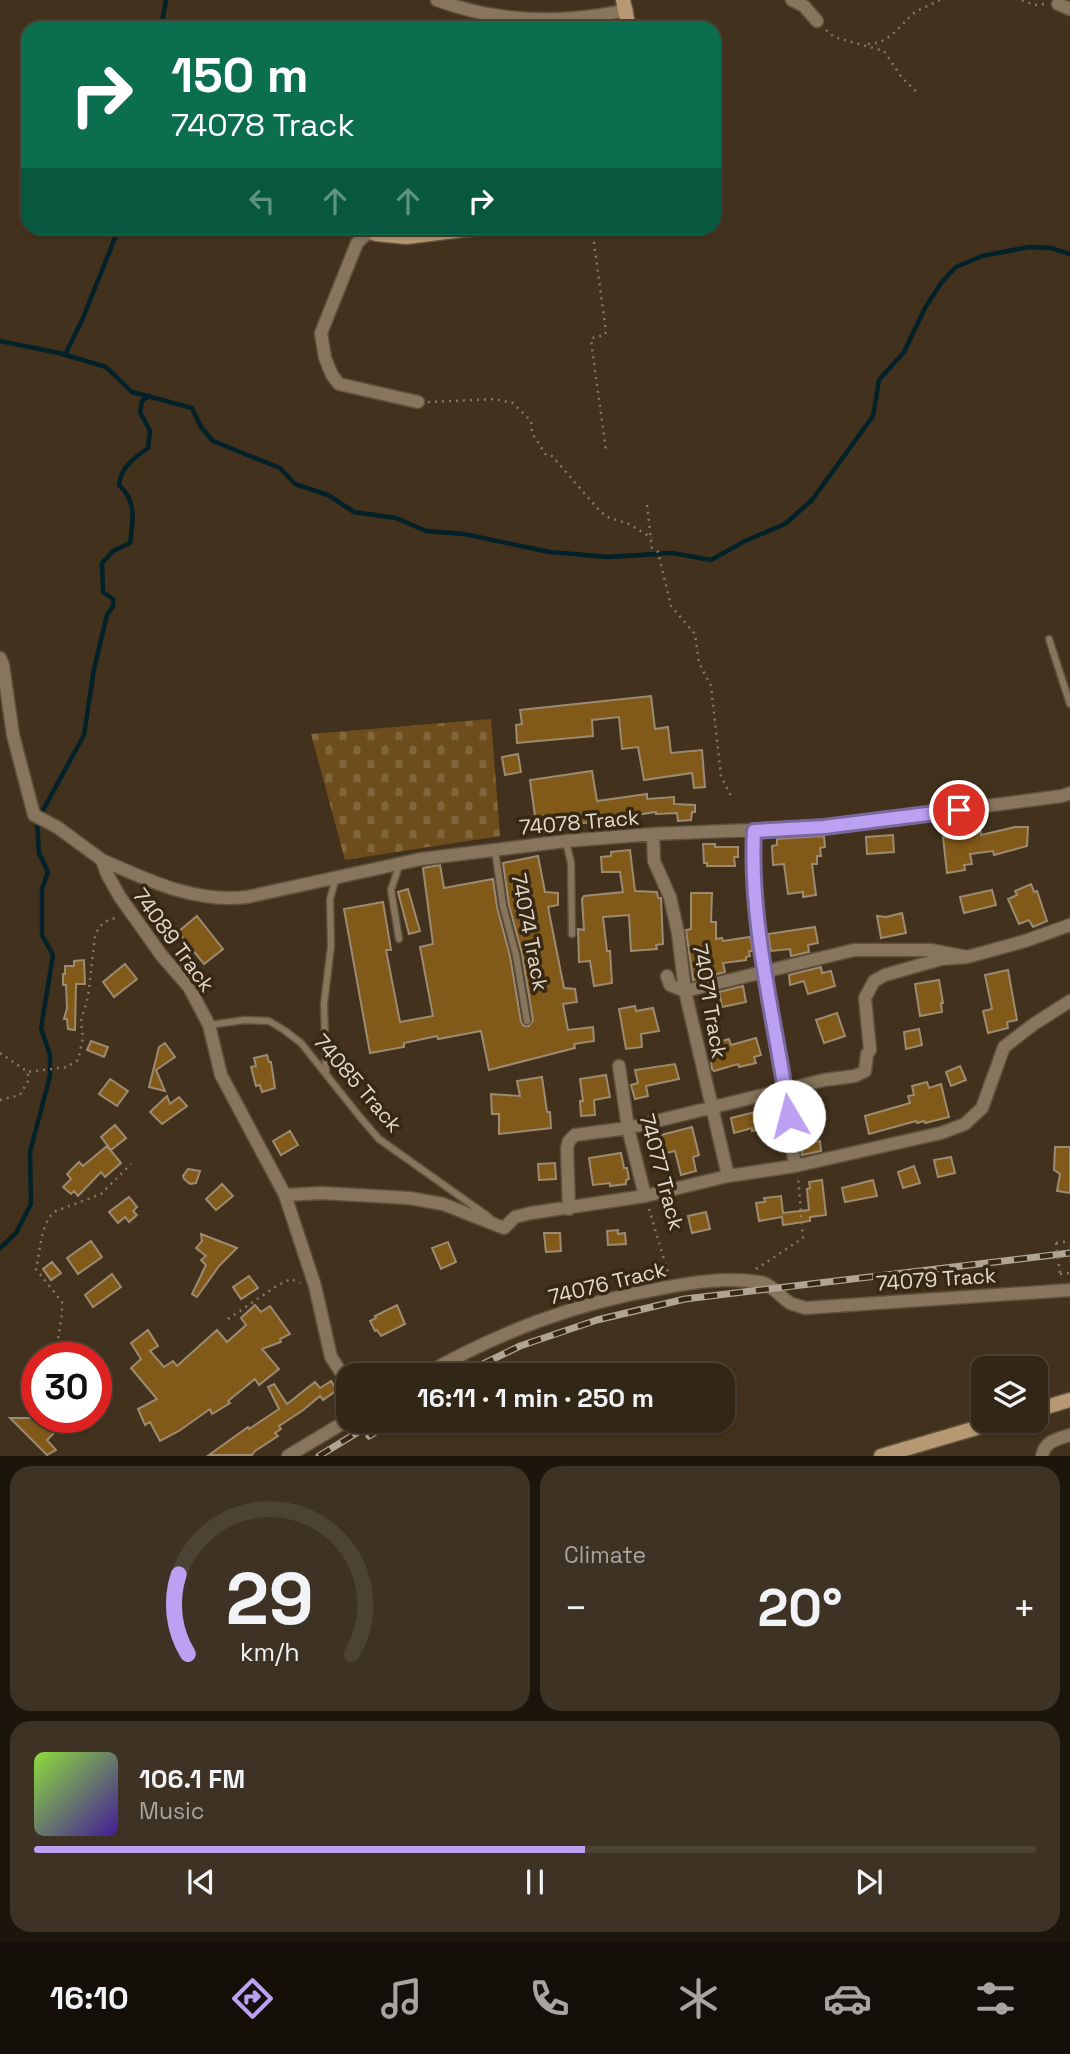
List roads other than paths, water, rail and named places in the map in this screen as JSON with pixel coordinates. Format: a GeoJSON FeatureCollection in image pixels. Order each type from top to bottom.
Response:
{"type":"FeatureCollection","features":[{"type":"Feature","properties":{"kind":"street"},"geometry":{"type":"LineString","coordinates":[[437,0],[482,14],[525,19],[572,19],[625,5]]}},
{"type":"Feature","properties":{"kind":"street"},"geometry":{"type":"LineString","coordinates":[[792,0],[804,6],[817,21]]}},
{"type":"Feature","properties":{"kind":"street"},"geometry":{"type":"LineString","coordinates":[[365,235],[357,243],[321,333],[325,358],[339,384],[418,402]]}},
{"type":"Feature","properties":{"kind":"street"},"geometry":{"type":"LineString","coordinates":[[386,235],[422,235]]}},
{"type":"Feature","properties":{"kind":"street","name":"74089 Track"},"geometry":{"type":"LineString","coordinates":[[0,657],[13,734],[34,815],[57,827],[102,860],[120,897],[162,956],[189,987],[208,1025],[220,1075],[285,1195],[315,1286],[331,1357],[336,1365]]}},
{"type":"Feature","properties":{"kind":"street","name":"74078 Track"},"geometry":{"type":"LineString","coordinates":[[102,860],[174,891],[224,900],[402,863],[566,841],[653,834],[824,827],[1070,793]]}},
{"type":"Feature","properties":{"kind":"street"},"geometry":{"type":"LineString","coordinates":[[754,831],[752,860],[765,973],[796,1166]]}},
{"type":"Feature","properties":{"kind":"street","name":"74071 Track"},"geometry":{"type":"LineString","coordinates":[[653,834],[654,861],[670,897],[678,933],[685,991],[710,1109],[728,1176]]}},
{"type":"Feature","properties":{"kind":"street"},"geometry":{"type":"LineString","coordinates":[[569,1209],[569,1141],[575,1135],[628,1128],[824,1080],[855,1076],[865,1071],[871,1044],[865,998],[874,981],[885,975],[941,959],[967,957],[1025,941],[1070,925]]}},
{"type":"Feature","properties":{"kind":"street"},"geometry":{"type":"LineString","coordinates":[[667,976],[670,985],[685,991],[854,950],[931,950],[967,957]]}},
{"type":"Feature","properties":{"kind":"street"},"geometry":{"type":"LineString","coordinates":[[285,1195],[322,1193],[409,1198],[443,1204],[505,1228],[515,1217],[645,1196],[728,1176],[796,1166],[941,1133],[965,1124],[982,1108],[1004,1047],[1070,1001]]}},
{"type":"Feature","properties":{"kind":"street","name":"74077 Track"},"geometry":{"type":"LineString","coordinates":[[620,1066],[628,1128],[645,1196]]}},
{"type":"Feature","properties":{"kind":"street","name":"74076 Track"},"geometry":{"type":"LineString","coordinates":[[446,1363],[491,1339],[541,1320],[594,1302],[672,1286],[725,1280],[762,1282],[792,1304],[805,1308]]}},
{"type":"Feature","properties":{"kind":"street","name":"74079 Track"},"geometry":{"type":"LineString","coordinates":[[805,1308],[1070,1290]]}},
{"type":"Feature","properties":{"kind":"street"},"geometry":{"type":"LineString","coordinates":[[1048,1407],[1070,1401]]}},
{"type":"Feature","properties":{"kind":"street"},"geometry":{"type":"LineString","coordinates":[[288,1455],[336,1427]]}},
{"type":"Feature","properties":{"kind":"street"},"geometry":{"type":"LineString","coordinates":[[880,1455],[971,1429]]}},
{"type":"Feature","properties":{"kind":"street"},"geometry":{"type":"LineString","coordinates":[[1042,1455],[1045,1446],[1070,1435]]}},
{"type":"Feature","properties":{"kind":"lane"},"geometry":{"type":"LineString","coordinates":[[1049,639],[1070,704]]}},
{"type":"Feature","properties":{"kind":"lane"},"geometry":{"type":"LineString","coordinates":[[566,841],[571,863],[572,934]]}},
{"type":"Feature","properties":{"kind":"lane","name":"74074 Track"},"geometry":{"type":"LineString","coordinates":[[495,850],[503,906],[516,955],[527,1021]]}},
{"type":"Feature","properties":{"kind":"lane"},"geometry":{"type":"LineString","coordinates":[[399,939],[391,890],[399,864],[402,863]]}},
{"type":"Feature","properties":{"kind":"lane"},"geometry":{"type":"LineString","coordinates":[[326,1074],[324,1004],[331,946],[330,900],[336,876]]}},
{"type":"Feature","properties":{"kind":"lane","name":"74085 Track"},"geometry":{"type":"LineString","coordinates":[[208,1025],[244,1020],[269,1021],[301,1043],[379,1139],[505,1228]]}},
{"type":"Feature","properties":{"kind":"waterway"},"geometry":{"type":"LineString","coordinates":[[162,21],[166,0]]}},
{"type":"Feature","properties":{"kind":"waterway"},"geometry":{"type":"LineString","coordinates":[[65,355],[116,235]]}},
{"type":"Feature","properties":{"kind":"waterway"},"geometry":{"type":"LineString","coordinates":[[0,341],[59,353],[106,367],[132,392],[192,408],[201,427],[213,441],[280,468],[295,484],[328,495],[354,512],[396,518],[426,531],[464,534],[549,552],[608,557],[672,553],[711,560],[745,541],[785,524],[812,500],[873,416],[879,380],[904,352],[925,308],[941,283],[956,267],[982,256],[1029,247],[1051,248],[1070,254]]}},
{"type":"Feature","properties":{"kind":"waterway"},"geometry":{"type":"LineString","coordinates":[[0,1248],[16,1233],[31,1204],[30,1152],[50,1076],[50,1055],[41,1028],[53,955],[42,935],[42,889],[48,872],[39,853],[37,821],[84,735],[94,669],[107,615],[113,606],[113,599],[103,592],[102,563],[113,551],[130,543],[133,519],[131,505],[119,485],[125,468],[148,448],[150,431],[140,412],[142,401],[149,396]]}},
{"type":"Feature","properties":{"kind":"railway"},"geometry":{"type":"LineString","coordinates":[[485,1363],[520,1346],[597,1320],[685,1299],[1070,1253]]}},
{"type":"Feature","properties":{"kind":"railway"},"geometry":{"type":"LineString","coordinates":[[319,1456],[356,1433]]}},
{"type":"Feature","properties":{"kind":"railway"},"geometry":{"type":"LineString","coordinates":[[369,1436],[374,1433]]}}]}
